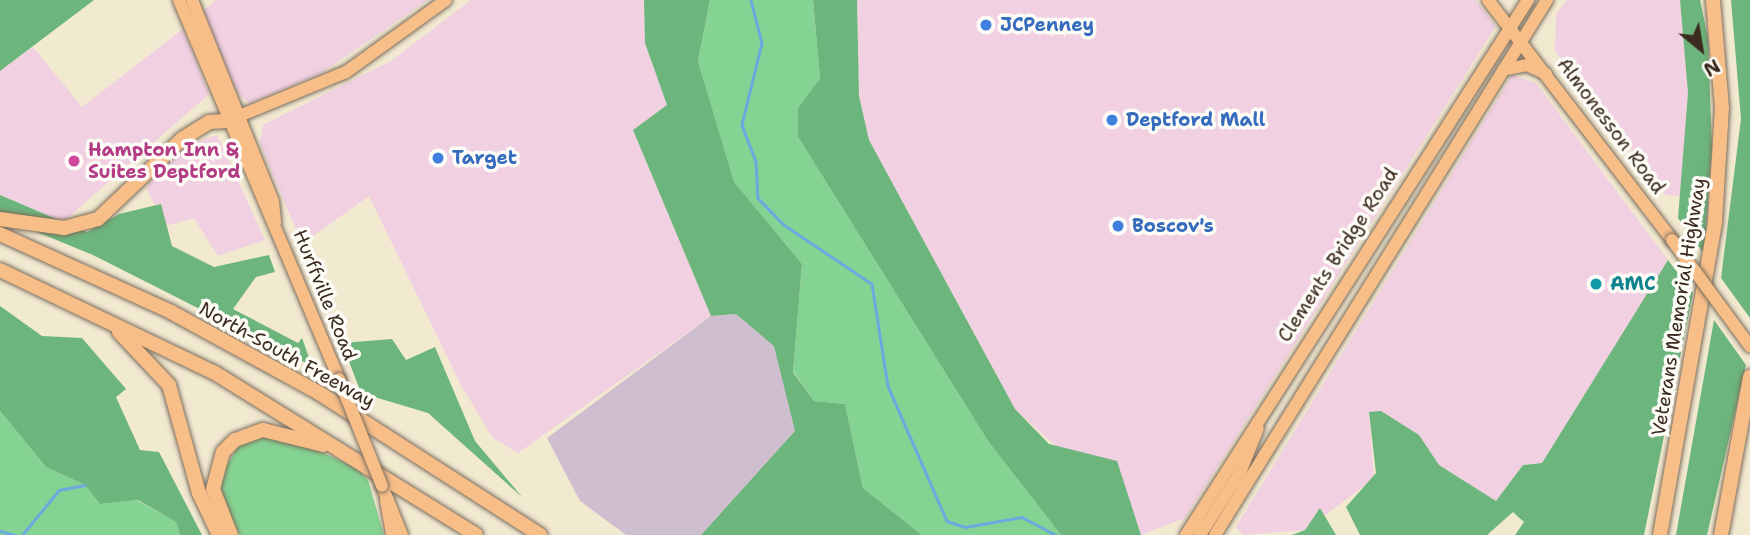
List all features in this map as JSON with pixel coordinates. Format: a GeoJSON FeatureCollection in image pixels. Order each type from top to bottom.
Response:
{"type":"FeatureCollection","features":[{"type":"Feature","properties":{"kind":"highway","name":"Veterans Memorial Highway"},"geometry":{"type":"LineString","coordinates":[[1660,535],[1715,222],[1721,87],[1713,0]]}},
{"type":"Feature","properties":{"kind":"highway"},"geometry":{"type":"LineString","coordinates":[[0,219],[64,228],[98,219],[182,139],[209,122],[233,120]]}},
{"type":"Feature","properties":{"kind":"highway","name":"North-South Freeway"},"geometry":{"type":"LineString","coordinates":[[0,234],[171,312],[319,393],[540,535]]}},
{"type":"Feature","properties":{"kind":"highway"},"geometry":{"type":"LineString","coordinates":[[0,270],[215,373],[368,465],[476,535]]}},
{"type":"Feature","properties":{"kind":"highway"},"geometry":{"type":"LineString","coordinates":[[108,321],[169,385],[199,493],[219,535]]}},
{"type":"Feature","properties":{"kind":"highway"},"geometry":{"type":"LineString","coordinates":[[1721,535],[1750,377]]}},
{"type":"Feature","properties":{"kind":"highway"},"geometry":{"type":"LineString","coordinates":[[231,535],[213,489],[215,471],[223,452],[250,432],[285,431],[368,465]]}},
{"type":"Feature","properties":{"kind":"highway"},"geometry":{"type":"LineString","coordinates":[[384,493],[393,535]]}},
{"type":"Feature","properties":{"kind":"main road","name":"Hurffville Road"},"geometry":{"type":"LineString","coordinates":[[179,0],[233,120],[402,535]]}},
{"type":"Feature","properties":{"kind":"main road","name":"Hurffville Road"},"geometry":{"type":"LineString","coordinates":[[192,0],[233,120]]}},
{"type":"Feature","properties":{"kind":"main road"},"geometry":{"type":"LineString","coordinates":[[233,120],[365,61],[446,0]]}},
{"type":"Feature","properties":{"kind":"main road","name":"Almonesson Road"},"geometry":{"type":"LineString","coordinates":[[1488,0],[1548,75],[1750,346]]}},
{"type":"Feature","properties":{"kind":"main road","name":"Clements Bridge Road"},"geometry":{"type":"LineString","coordinates":[[1186,535],[1270,395],[1528,0]]}},
{"type":"Feature","properties":{"kind":"main road","name":"Clements Bridge Road"},"geometry":{"type":"LineString","coordinates":[[1215,535],[1547,0]]}},
{"type":"Feature","properties":{"kind":"main road"},"geometry":{"type":"LineString","coordinates":[[1503,70],[1527,65],[1548,75]]}},
{"type":"Feature","properties":{"kind":"main road"},"geometry":{"type":"LineString","coordinates":[[1200,535],[1240,472],[1270,395]]}},
{"type":"Feature","properties":{"kind":"shaded area"},"geometry":{"type":"Polygon","coordinates":[[[216,0],[428,0],[320,74],[250,103],[238,94],[203,11],[216,0]]]}},
{"type":"Feature","properties":{"kind":"shaded area"},"geometry":{"type":"Polygon","coordinates":[[[471,0],[644,0],[645,43],[667,105],[633,130],[711,316],[518,453],[493,438],[461,385],[369,196],[302,244],[260,143],[263,125],[391,61],[471,0]]]}},
{"type":"Feature","properties":{"kind":"shaded area","name":"Deptford Mall"},"geometry":{"type":"Polygon","coordinates":[[[857,0],[1476,0],[1496,26],[1185,518],[1141,535],[1133,516],[1015,409],[869,140],[859,96],[857,0]]]}},
{"type":"Feature","properties":{"kind":"shaded area"},"geometry":{"type":"Polygon","coordinates":[[[1567,0],[1680,0],[1688,93],[1681,196],[1666,195],[1555,51],[1556,14],[1567,0]]]}},
{"type":"Feature","properties":{"kind":"shaded area"},"geometry":{"type":"Polygon","coordinates":[[[183,29],[209,94],[63,222],[0,195],[0,71],[33,47],[82,107],[183,29]]]}},
{"type":"Feature","properties":{"kind":"shaded area"},"geometry":{"type":"Polygon","coordinates":[[[1512,75],[1536,83],[1668,260],[1542,463],[1523,465],[1496,501],[1439,465],[1419,435],[1369,413],[1374,479],[1305,530],[1243,535],[1236,527],[1512,75]]]}},
{"type":"Feature","properties":{"kind":"shaded area"},"geometry":{"type":"Polygon","coordinates":[[[217,135],[265,240],[218,256],[194,218],[165,226],[146,187],[179,149],[217,135]]]}},
{"type":"Feature","properties":{"kind":"shaded area"},"geometry":{"type":"Polygon","coordinates":[[[736,314],[775,346],[795,431],[701,535],[626,535],[580,501],[547,438],[711,316],[736,314]]]}},
{"type":"Feature","properties":{"kind":"green space"},"geometry":{"type":"Polygon","coordinates":[[[0,0],[94,0],[0,71],[0,0]]]}},
{"type":"Feature","properties":{"kind":"green space"},"geometry":{"type":"Polygon","coordinates":[[[644,0],[710,0],[698,61],[734,182],[802,264],[793,372],[814,401],[845,404],[863,488],[922,535],[701,535],[795,431],[774,346],[736,314],[711,316],[633,130],[667,105],[645,43],[644,0]]]}},
{"type":"Feature","properties":{"kind":"green space"},"geometry":{"type":"Polygon","coordinates":[[[710,0],[813,0],[820,78],[798,108],[798,137],[988,441],[1061,535],[922,535],[863,488],[845,404],[814,401],[793,371],[802,264],[734,183],[698,61],[710,0]]]}},
{"type":"Feature","properties":{"kind":"green space"},"geometry":{"type":"Polygon","coordinates":[[[813,0],[857,0],[859,96],[869,140],[1015,409],[1049,444],[1117,461],[1141,535],[1061,535],[988,441],[798,137],[798,108],[820,78],[813,0]]]}},
{"type":"Feature","properties":{"kind":"green space"},"geometry":{"type":"Polygon","coordinates":[[[1680,0],[1700,0],[1708,38],[1712,149],[1704,254],[1678,218],[1688,93],[1680,0]]]}},
{"type":"Feature","properties":{"kind":"green space"},"geometry":{"type":"Polygon","coordinates":[[[1731,0],[1750,0],[1750,318],[1721,278],[1741,119],[1731,0]]]}},
{"type":"Feature","properties":{"kind":"green space"},"geometry":{"type":"Polygon","coordinates":[[[0,195],[87,232],[119,214],[161,204],[172,246],[214,267],[269,255],[275,272],[256,277],[233,309],[298,343],[302,338],[312,366],[93,255],[0,217],[0,195]]]}},
{"type":"Feature","properties":{"kind":"green space"},"geometry":{"type":"Polygon","coordinates":[[[1668,260],[1693,293],[1644,535],[1515,535],[1524,522],[1513,512],[1487,535],[1360,535],[1346,507],[1376,473],[1369,412],[1381,411],[1419,435],[1439,465],[1496,501],[1523,465],[1542,463],[1668,260]]]}},
{"type":"Feature","properties":{"kind":"green space"},"geometry":{"type":"Polygon","coordinates":[[[0,306],[42,336],[82,338],[126,389],[116,397],[140,450],[159,452],[202,535],[180,535],[176,522],[138,500],[100,504],[85,485],[46,467],[0,411],[0,306]]]}},
{"type":"Feature","properties":{"kind":"green space"},"geometry":{"type":"Polygon","coordinates":[[[1714,320],[1746,365],[1707,535],[1676,535],[1714,320]]]}},
{"type":"Feature","properties":{"kind":"green space"},"geometry":{"type":"Polygon","coordinates":[[[392,339],[406,360],[435,347],[475,441],[522,497],[428,413],[361,393],[342,343],[392,339]]]}},
{"type":"Feature","properties":{"kind":"green space"},"geometry":{"type":"Polygon","coordinates":[[[0,411],[46,467],[85,485],[100,504],[137,500],[176,522],[180,535],[0,535],[0,411]]]}},
{"type":"Feature","properties":{"kind":"green space"},"geometry":{"type":"Polygon","coordinates":[[[256,436],[298,441],[356,468],[368,480],[384,535],[240,535],[221,499],[219,479],[238,446],[256,436]]]}},
{"type":"Feature","properties":{"kind":"green space"},"geometry":{"type":"Polygon","coordinates":[[[1320,508],[1336,535],[1292,535],[1305,530],[1320,508]]]}},
{"type":"Feature","properties":{"kind":"waterway"},"geometry":{"type":"LineString","coordinates":[[751,0],[762,43],[742,125],[756,161],[758,198],[783,224],[872,284],[888,386],[947,521],[965,527],[1022,517],[1056,535]]}},
{"type":"Feature","properties":{"kind":"waterway"},"geometry":{"type":"LineString","coordinates":[[22,535],[59,490],[85,485]]}},
{"type":"Feature","properties":{"kind":"waterway"},"geometry":{"type":"LineString","coordinates":[[0,531],[15,535]]}},
{"type":"Feature","properties":{"kind":"place","name":"JCPenney"},"geometry":{"type":"Point","coordinates":[986,25]}},
{"type":"Feature","properties":{"kind":"place","name":"Deptford Mall"},"geometry":{"type":"Point","coordinates":[1112,120]}},
{"type":"Feature","properties":{"kind":"place","name":"Target"},"geometry":{"type":"Point","coordinates":[438,158]}},
{"type":"Feature","properties":{"kind":"place","name":"Hampton Inn & Suites Deptford"},"geometry":{"type":"Point","coordinates":[74,161]}},
{"type":"Feature","properties":{"kind":"place","name":"Boscov's"},"geometry":{"type":"Point","coordinates":[1118,226]}},
{"type":"Feature","properties":{"kind":"place","name":"AMC"},"geometry":{"type":"Point","coordinates":[1596,284]}}]}
